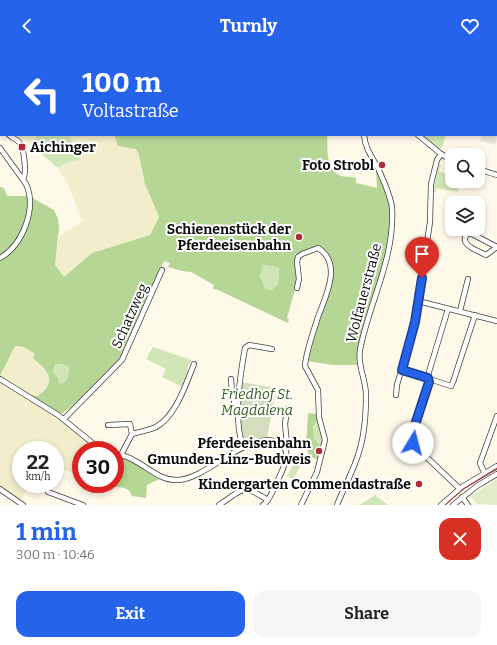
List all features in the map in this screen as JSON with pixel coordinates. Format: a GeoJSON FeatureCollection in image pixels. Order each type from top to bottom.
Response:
{"type":"FeatureCollection","features":[{"type":"Feature","properties":{"kind":"street"},"geometry":{"type":"LineString","coordinates":[[11,136],[20,142],[22,148],[25,171],[25,176],[23,179]]}},
{"type":"Feature","properties":{"kind":"street","name":"Wolfauerstraße"},"geometry":{"type":"LineString","coordinates":[[337,505],[356,462],[362,443],[366,414],[366,390],[359,363],[360,351],[367,321],[387,262],[392,229],[390,200],[378,169],[366,146],[364,136]]}},
{"type":"Feature","properties":{"kind":"street"},"geometry":{"type":"LineString","coordinates":[[419,136],[445,156]]}},
{"type":"Feature","properties":{"kind":"street"},"geometry":{"type":"LineString","coordinates":[[0,148],[23,179],[30,195],[28,218],[23,230],[13,248],[0,258]]}},
{"type":"Feature","properties":{"kind":"street"},"geometry":{"type":"LineString","coordinates":[[396,395],[396,389],[411,338],[418,301],[430,222],[431,184],[441,154]]}},
{"type":"Feature","properties":{"kind":"street"},"geometry":{"type":"LineString","coordinates":[[485,171],[497,175]]}},
{"type":"Feature","properties":{"kind":"street"},"geometry":{"type":"LineString","coordinates":[[468,234],[472,234],[497,247],[486,255],[466,244],[464,237],[468,234]]}},
{"type":"Feature","properties":{"kind":"street"},"geometry":{"type":"LineString","coordinates":[[297,288],[299,279],[297,262],[298,257],[318,248],[326,256],[330,263],[330,282],[327,296],[315,326],[305,363],[308,372],[318,390],[319,417],[325,440],[318,468],[301,505]]}},
{"type":"Feature","properties":{"kind":"street","name":"Schatzweg"},"geometry":{"type":"LineString","coordinates":[[64,419],[122,360],[162,270]]}},
{"type":"Feature","properties":{"kind":"street"},"geometry":{"type":"LineString","coordinates":[[460,311],[468,279]]}},
{"type":"Feature","properties":{"kind":"street"},"geometry":{"type":"LineString","coordinates":[[418,301],[497,321]]}},
{"type":"Feature","properties":{"kind":"street"},"geometry":{"type":"LineString","coordinates":[[448,309],[428,376],[429,382],[412,434],[412,441],[418,449],[459,488]]}},
{"type":"Feature","properties":{"kind":"street"},"geometry":{"type":"LineString","coordinates":[[402,370],[451,386],[475,315]]}},
{"type":"Feature","properties":{"kind":"street"},"geometry":{"type":"LineString","coordinates":[[243,446],[240,436],[238,410],[245,348],[249,345],[272,348]]}},
{"type":"Feature","properties":{"kind":"street"},"geometry":{"type":"LineString","coordinates":[[132,434],[154,428],[168,417],[183,392],[194,364]]}},
{"type":"Feature","properties":{"kind":"street"},"geometry":{"type":"LineString","coordinates":[[0,379],[64,419],[90,441]]}},
{"type":"Feature","properties":{"kind":"street"},"geometry":{"type":"LineString","coordinates":[[232,379],[232,396],[236,409],[238,410]]}},
{"type":"Feature","properties":{"kind":"street"},"geometry":{"type":"LineString","coordinates":[[284,448],[287,444],[285,424],[287,410]]}},
{"type":"Feature","properties":{"kind":"street"},"geometry":{"type":"LineString","coordinates":[[484,472],[480,463],[497,416]]}},
{"type":"Feature","properties":{"kind":"street"},"geometry":{"type":"LineString","coordinates":[[108,425],[130,424],[132,434],[124,449]]}},
{"type":"Feature","properties":{"kind":"street"},"geometry":{"type":"LineString","coordinates":[[124,456],[136,461],[160,476],[176,480],[193,476],[243,446],[271,440],[279,443],[284,448],[287,455],[286,463],[268,500],[263,505]]}},
{"type":"Feature","properties":{"kind":"street"},"geometry":{"type":"LineString","coordinates":[[440,505],[459,488],[484,472],[497,466]]}},
{"type":"Feature","properties":{"kind":"street"},"geometry":{"type":"LineString","coordinates":[[453,505],[477,486],[497,474]]}},
{"type":"Feature","properties":{"kind":"street"},"geometry":{"type":"LineString","coordinates":[[219,505],[246,488],[256,492],[268,500]]}},
{"type":"Feature","properties":{"kind":"street"},"geometry":{"type":"LineString","coordinates":[[0,489],[23,505]]}},
{"type":"Feature","properties":{"kind":"street"},"geometry":{"type":"LineString","coordinates":[[51,493],[83,505]]}},
{"type":"Feature","properties":{"kind":"street"},"geometry":{"type":"LineString","coordinates":[[462,497],[468,505]]}},
{"type":"Feature","properties":{"kind":"shaded area"},"geometry":{"type":"Polygon","coordinates":[[[12,136],[36,136],[33,147],[25,140],[17,139],[12,136]]]}},
{"type":"Feature","properties":{"kind":"shaded area"},"geometry":{"type":"Polygon","coordinates":[[[69,136],[114,136],[115,140],[123,148],[130,147],[136,149],[139,155],[145,184],[159,217],[150,235],[92,253],[64,277],[55,265],[59,237],[82,221],[68,184],[58,168],[68,162],[79,159],[69,136]]]}},
{"type":"Feature","properties":{"kind":"shaded area"},"geometry":{"type":"Polygon","coordinates":[[[482,136],[497,136],[496,145],[480,141],[482,136]]]}},
{"type":"Feature","properties":{"kind":"shaded area"},"geometry":{"type":"Polygon","coordinates":[[[15,346],[24,347],[35,354],[33,358],[49,375],[50,380],[48,385],[38,396],[30,395],[0,377],[15,346]]]}},
{"type":"Feature","properties":{"kind":"shaded area"},"geometry":{"type":"Polygon","coordinates":[[[0,381],[59,418],[88,441],[72,441],[72,472],[64,470],[64,441],[12,441],[12,493],[25,493],[20,502],[0,488],[0,381]]]}},
{"type":"Feature","properties":{"kind":"green space"},"geometry":{"type":"Polygon","coordinates":[[[36,136],[69,136],[80,160],[68,162],[58,168],[33,147],[36,136]]]}},
{"type":"Feature","properties":{"kind":"green space"},"geometry":{"type":"Polygon","coordinates":[[[114,136],[327,136],[328,158],[332,169],[336,173],[341,176],[356,178],[356,183],[377,188],[376,169],[390,201],[389,243],[358,365],[333,365],[307,361],[332,269],[322,250],[295,254],[298,279],[287,318],[289,319],[288,323],[213,289],[214,285],[191,272],[168,267],[170,263],[164,261],[123,354],[117,363],[74,405],[63,413],[56,412],[30,395],[38,396],[44,390],[48,385],[49,376],[43,367],[33,358],[35,354],[24,347],[15,346],[0,376],[0,187],[4,188],[7,196],[29,196],[54,210],[58,219],[59,228],[55,265],[64,277],[92,253],[150,235],[159,217],[145,184],[139,155],[136,149],[118,146],[114,136]],[[263,265],[260,276],[265,288],[269,290],[272,290],[278,284],[279,269],[277,267],[263,265]],[[61,364],[55,365],[53,371],[58,378],[58,382],[62,384],[67,379],[70,367],[61,364]]]}},
{"type":"Feature","properties":{"kind":"green space"},"geometry":{"type":"Polygon","coordinates":[[[422,136],[446,136],[442,148],[439,149],[422,136]]]}},
{"type":"Feature","properties":{"kind":"green space"},"geometry":{"type":"Polygon","coordinates":[[[439,165],[441,165],[439,171],[445,174],[445,188],[457,188],[459,192],[435,188],[436,192],[433,192],[439,165]]]}},
{"type":"Feature","properties":{"kind":"green space"},"geometry":{"type":"Polygon","coordinates":[[[263,265],[277,267],[279,269],[278,284],[272,290],[265,288],[260,276],[263,265]]]}},
{"type":"Feature","properties":{"kind":"green space"},"geometry":{"type":"Polygon","coordinates":[[[153,347],[191,360],[187,369],[189,372],[183,387],[162,377],[166,369],[146,359],[153,347]]]}},
{"type":"Feature","properties":{"kind":"green space"},"geometry":{"type":"Polygon","coordinates":[[[58,364],[69,366],[71,368],[67,379],[62,384],[58,382],[58,378],[53,370],[58,364]]]}},
{"type":"Feature","properties":{"kind":"green space","name":"Friedhof St. Magdalena"},"geometry":{"type":"Polygon","coordinates":[[[241,382],[276,388],[267,438],[246,442],[243,440],[240,413],[241,382]]]}},
{"type":"Feature","properties":{"kind":"green space"},"geometry":{"type":"Polygon","coordinates":[[[308,413],[318,414],[318,420],[313,427],[314,438],[320,446],[321,454],[319,460],[309,456],[306,447],[308,413]]]}},
{"type":"Feature","properties":{"kind":"green space"},"geometry":{"type":"Polygon","coordinates":[[[318,420],[322,437],[321,454],[313,434],[313,430],[318,420]]]}},
{"type":"Feature","properties":{"kind":"green space"},"geometry":{"type":"Polygon","coordinates":[[[124,459],[133,462],[159,479],[147,485],[146,498],[132,496],[127,489],[124,488],[124,459]]]}},
{"type":"Feature","properties":{"kind":"green space"},"geometry":{"type":"Polygon","coordinates":[[[295,462],[301,465],[293,479],[287,476],[295,462]]]}},
{"type":"Feature","properties":{"kind":"green space"},"geometry":{"type":"Polygon","coordinates":[[[497,479],[497,505],[476,504],[471,496],[497,479]]]}},
{"type":"Feature","properties":{"kind":"green space"},"geometry":{"type":"Polygon","coordinates":[[[375,495],[388,505],[359,505],[375,495]]]}},
{"type":"Feature","properties":{"kind":"tram line"},"geometry":{"type":"LineString","coordinates":[[445,505],[463,489],[497,468]]}},
{"type":"Feature","properties":{"kind":"place","name":"Aichinger"},"geometry":{"type":"Point","coordinates":[22,147]}},
{"type":"Feature","properties":{"kind":"place","name":"Foto Strobl"},"geometry":{"type":"Point","coordinates":[382,165]}},
{"type":"Feature","properties":{"kind":"place","name":"Schienenstück der Pferdeeisenbahn"},"geometry":{"type":"Point","coordinates":[299,237]}},
{"type":"Feature","properties":{"kind":"place","name":"Pferdeeisenbahn Gmunden-Linz-Budweis"},"geometry":{"type":"Point","coordinates":[319,451]}},
{"type":"Feature","properties":{"kind":"place","name":"Kindergarten Commendastraße"},"geometry":{"type":"Point","coordinates":[419,484]}},
{"type":"Feature","properties":{"kind":"route"},"geometry":{"type":"LineString","coordinates":[[413,443],[412,434],[429,382],[428,378],[402,370],[415,322],[422,278]]}}]}
